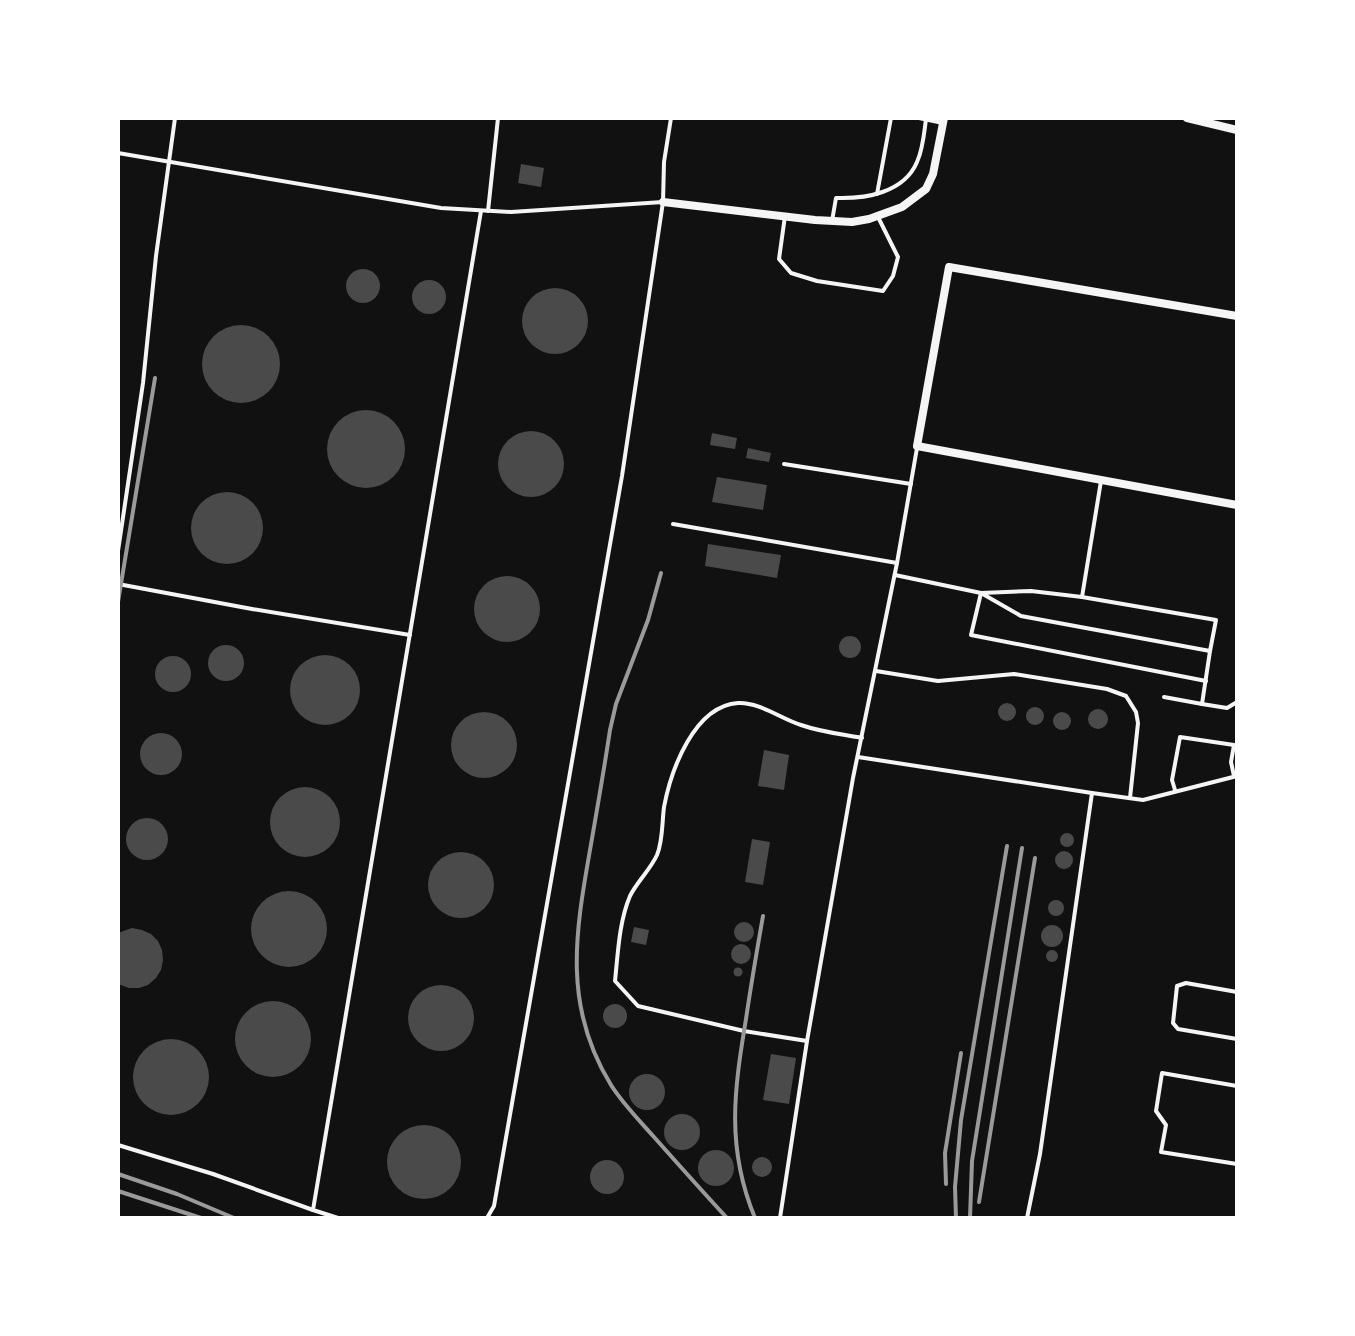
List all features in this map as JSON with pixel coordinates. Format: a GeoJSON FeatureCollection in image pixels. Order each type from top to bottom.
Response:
{"type":"FeatureCollection","features":[{"type":"Feature","properties":{"kind":"street"},"geometry":{"type":"LineString","coordinates":[[1187,118],[1231,125]]}},
{"type":"Feature","properties":{"kind":"street"},"geometry":{"type":"LineString","coordinates":[[663,202],[832,221],[852,222],[877,216],[902,207],[926,189],[933,174],[943,120]]}},
{"type":"Feature","properties":{"kind":"street"},"geometry":{"type":"LineString","coordinates":[[1237,316],[949,267],[917,446],[1237,505]]}},
{"type":"Feature","properties":{"kind":"lane"},"geometry":{"type":"LineString","coordinates":[[118,551],[143,383],[175,118]]}},
{"type":"Feature","properties":{"kind":"lane"},"geometry":{"type":"LineString","coordinates":[[488,211],[498,118]]}},
{"type":"Feature","properties":{"kind":"lane"},"geometry":{"type":"LineString","coordinates":[[487,1218],[494,1206],[622,476],[663,202],[664,162],[671,118]]}},
{"type":"Feature","properties":{"kind":"lane"},"geometry":{"type":"LineString","coordinates":[[877,194],[891,118]]}},
{"type":"Feature","properties":{"kind":"lane"},"geometry":{"type":"LineString","coordinates":[[919,118],[943,120]]}},
{"type":"Feature","properties":{"kind":"lane"},"geometry":{"type":"LineString","coordinates":[[832,221],[836,198],[861,198],[877,194],[911,173],[921,149],[926,119]]}},
{"type":"Feature","properties":{"kind":"lane"},"geometry":{"type":"LineString","coordinates":[[118,153],[441,208],[511,212],[663,202]]}},
{"type":"Feature","properties":{"kind":"lane"},"geometry":{"type":"LineString","coordinates":[[313,1210],[481,211]]}},
{"type":"Feature","properties":{"kind":"lane"},"geometry":{"type":"LineString","coordinates":[[785,216],[779,259],[791,273],[817,281],[883,291],[893,276],[898,257],[877,216]]}},
{"type":"Feature","properties":{"kind":"lane"},"geometry":{"type":"LineString","coordinates":[[780,1218],[807,1041],[917,446]]}},
{"type":"Feature","properties":{"kind":"lane"},"geometry":{"type":"LineString","coordinates":[[784,464],[911,484]]}},
{"type":"Feature","properties":{"kind":"lane"},"geometry":{"type":"LineString","coordinates":[[1082,597],[1101,480]]}},
{"type":"Feature","properties":{"kind":"lane"},"geometry":{"type":"LineString","coordinates":[[673,524],[897,563]]}},
{"type":"Feature","properties":{"kind":"lane"},"geometry":{"type":"LineString","coordinates":[[895,575],[981,593],[1031,591],[1216,620],[1202,704]]}},
{"type":"Feature","properties":{"kind":"lane"},"geometry":{"type":"LineString","coordinates":[[118,584],[410,635]]}},
{"type":"Feature","properties":{"kind":"lane"},"geometry":{"type":"LineString","coordinates":[[981,593],[1021,616],[1210,651]]}},
{"type":"Feature","properties":{"kind":"lane"},"geometry":{"type":"LineString","coordinates":[[981,593],[971,635],[1206,681]]}},
{"type":"Feature","properties":{"kind":"lane"},"geometry":{"type":"LineString","coordinates":[[876,671],[938,681],[1014,674],[1107,689],[1126,696],[1136,712],[1138,723],[1130,798]]}},
{"type":"Feature","properties":{"kind":"lane"},"geometry":{"type":"LineString","coordinates":[[1164,697],[1227,708],[1237,702]]}},
{"type":"Feature","properties":{"kind":"lane"},"geometry":{"type":"LineString","coordinates":[[807,1041],[744,1031],[638,1006],[615,981],[623,918],[631,895],[658,854],[665,802],[683,748],[700,724],[712,714],[724,706],[747,704],[799,725],[862,738]]}},
{"type":"Feature","properties":{"kind":"lane"},"geometry":{"type":"LineString","coordinates":[[858,757],[1143,800],[1235,776],[1231,762],[1234,745],[1180,737],[1172,780],[1175,791]]}},
{"type":"Feature","properties":{"kind":"lane"},"geometry":{"type":"LineString","coordinates":[[1027,1218],[1040,1154],[1092,793]]}},
{"type":"Feature","properties":{"kind":"lane"},"geometry":{"type":"LineString","coordinates":[[1237,992],[1186,983],[1177,986],[1173,1023],[1178,1029],[1237,1039]]}},
{"type":"Feature","properties":{"kind":"lane"},"geometry":{"type":"LineString","coordinates":[[1237,1086],[1162,1073],[1156,1111],[1166,1125],[1161,1152],[1237,1164]]}},
{"type":"Feature","properties":{"kind":"lane"},"geometry":{"type":"LineString","coordinates":[[118,1145],[338,1218]]}},
{"type":"Feature","properties":{"kind":"building"},"geometry":{"type":"Polygon","coordinates":[[[521,164],[544,168],[541,187],[518,183],[521,164]]]}},
{"type":"Feature","properties":{"kind":"building"},"geometry":{"type":"Polygon","coordinates":[[[363,269],[375,274],[380,286],[375,298],[363,303],[351,298],[346,286],[351,274],[363,269]]]}},
{"type":"Feature","properties":{"kind":"building"},"geometry":{"type":"Polygon","coordinates":[[[429,280],[441,285],[446,297],[441,309],[429,314],[417,309],[412,297],[417,285],[429,280]]]}},
{"type":"Feature","properties":{"kind":"building"},"geometry":{"type":"Polygon","coordinates":[[[555,288],[568,291],[578,298],[585,308],[588,321],[585,334],[578,344],[568,351],[555,354],[542,351],[532,344],[525,334],[522,321],[525,308],[532,298],[542,291],[555,288]]]}},
{"type":"Feature","properties":{"kind":"building"},"geometry":{"type":"Polygon","coordinates":[[[241,325],[256,328],[269,336],[277,349],[280,364],[277,379],[269,392],[256,400],[241,403],[226,400],[213,392],[205,379],[202,364],[205,349],[213,336],[226,328],[241,325]]]}},
{"type":"Feature","properties":{"kind":"building"},"geometry":{"type":"Polygon","coordinates":[[[366,410],[381,413],[394,421],[402,434],[405,449],[402,464],[394,477],[381,485],[366,488],[351,485],[338,477],[330,464],[327,449],[330,434],[338,421],[351,413],[366,410]]]}},
{"type":"Feature","properties":{"kind":"building"},"geometry":{"type":"Polygon","coordinates":[[[531,431],[544,434],[554,441],[561,451],[564,464],[561,477],[554,487],[544,494],[531,497],[518,494],[508,487],[501,477],[498,464],[501,451],[508,441],[518,434],[531,431]]]}},
{"type":"Feature","properties":{"kind":"building"},"geometry":{"type":"Polygon","coordinates":[[[712,433],[737,438],[735,449],[710,445],[712,433]]]}},
{"type":"Feature","properties":{"kind":"building"},"geometry":{"type":"Polygon","coordinates":[[[748,448],[771,453],[769,462],[746,458],[748,448]]]}},
{"type":"Feature","properties":{"kind":"building"},"geometry":{"type":"Polygon","coordinates":[[[717,477],[767,485],[763,510],[712,502],[717,477]]]}},
{"type":"Feature","properties":{"kind":"building"},"geometry":{"type":"Polygon","coordinates":[[[227,492],[247,498],[257,508],[263,528],[257,548],[247,558],[227,564],[207,558],[197,548],[191,528],[197,508],[207,498],[227,492]]]}},
{"type":"Feature","properties":{"kind":"building"},"geometry":{"type":"Polygon","coordinates":[[[708,544],[781,555],[777,578],[705,566],[708,544]]]}},
{"type":"Feature","properties":{"kind":"building"},"geometry":{"type":"Polygon","coordinates":[[[507,576],[520,579],[530,586],[537,596],[540,609],[537,622],[530,632],[520,639],[507,642],[494,639],[484,632],[477,622],[474,609],[477,596],[484,586],[494,579],[507,576]]]}},
{"type":"Feature","properties":{"kind":"building"},"geometry":{"type":"Polygon","coordinates":[[[846,636],[854,636],[861,647],[854,658],[846,658],[839,651],[839,643],[846,636]]]}},
{"type":"Feature","properties":{"kind":"building"},"geometry":{"type":"Polygon","coordinates":[[[226,645],[239,650],[244,663],[239,676],[226,681],[213,676],[208,663],[213,650],[226,645]]]}},
{"type":"Feature","properties":{"kind":"building"},"geometry":{"type":"Polygon","coordinates":[[[325,655],[344,661],[354,671],[360,690],[354,709],[344,719],[325,725],[306,719],[296,709],[290,690],[296,671],[306,661],[325,655]]]}},
{"type":"Feature","properties":{"kind":"building"},"geometry":{"type":"Polygon","coordinates":[[[173,656],[186,661],[191,674],[186,687],[173,692],[160,687],[155,674],[160,661],[173,656]]]}},
{"type":"Feature","properties":{"kind":"building"},"geometry":{"type":"Polygon","coordinates":[[[1007,703],[1016,712],[1007,721],[998,712],[1007,703]]]}},
{"type":"Feature","properties":{"kind":"building"},"geometry":{"type":"Polygon","coordinates":[[[1035,707],[1044,716],[1035,725],[1026,716],[1035,707]]]}},
{"type":"Feature","properties":{"kind":"building"},"geometry":{"type":"Polygon","coordinates":[[[1098,709],[1105,712],[1108,719],[1105,726],[1098,729],[1091,726],[1088,719],[1091,712],[1098,709]]]}},
{"type":"Feature","properties":{"kind":"building"},"geometry":{"type":"Polygon","coordinates":[[[484,712],[497,715],[507,722],[514,732],[517,745],[514,758],[507,768],[497,775],[484,778],[471,775],[461,768],[454,758],[451,745],[454,732],[461,722],[471,715],[484,712]]]}},
{"type":"Feature","properties":{"kind":"building"},"geometry":{"type":"Polygon","coordinates":[[[1062,712],[1071,721],[1062,730],[1053,721],[1062,712]]]}},
{"type":"Feature","properties":{"kind":"building"},"geometry":{"type":"Polygon","coordinates":[[[161,733],[176,739],[182,754],[176,769],[161,775],[146,769],[140,754],[146,739],[161,733]]]}},
{"type":"Feature","properties":{"kind":"building"},"geometry":{"type":"Polygon","coordinates":[[[764,750],[789,755],[784,790],[758,786],[764,750]]]}},
{"type":"Feature","properties":{"kind":"building"},"geometry":{"type":"Polygon","coordinates":[[[305,787],[324,793],[334,803],[340,822],[334,841],[324,851],[305,857],[286,851],[276,841],[270,822],[276,803],[286,793],[305,787]]]}},
{"type":"Feature","properties":{"kind":"building"},"geometry":{"type":"Polygon","coordinates":[[[147,818],[162,824],[168,839],[162,854],[147,860],[132,854],[126,839],[132,824],[147,818]]]}},
{"type":"Feature","properties":{"kind":"building"},"geometry":{"type":"Polygon","coordinates":[[[1067,833],[1074,840],[1067,847],[1060,840],[1067,833]]]}},
{"type":"Feature","properties":{"kind":"building"},"geometry":{"type":"Polygon","coordinates":[[[752,839],[770,842],[763,885],[745,882],[752,839]]]}},
{"type":"Feature","properties":{"kind":"building"},"geometry":{"type":"Polygon","coordinates":[[[1064,851],[1073,860],[1064,869],[1055,860],[1064,851]]]}},
{"type":"Feature","properties":{"kind":"building"},"geometry":{"type":"Polygon","coordinates":[[[461,852],[474,855],[484,862],[491,872],[494,885],[491,898],[484,908],[474,915],[461,918],[448,915],[438,908],[431,898],[428,885],[431,872],[438,862],[448,855],[461,852]]]}},
{"type":"Feature","properties":{"kind":"building"},"geometry":{"type":"Polygon","coordinates":[[[289,891],[303,894],[316,902],[324,915],[327,929],[324,943],[316,956],[303,964],[289,967],[275,964],[262,956],[254,943],[251,929],[254,915],[262,902],[275,894],[289,891]]]}},
{"type":"Feature","properties":{"kind":"building"},"geometry":{"type":"Polygon","coordinates":[[[1056,900],[1062,902],[1062,914],[1056,916],[1050,914],[1048,908],[1050,902],[1056,900]]]}},
{"type":"Feature","properties":{"kind":"building"},"geometry":{"type":"Polygon","coordinates":[[[744,922],[751,925],[754,932],[751,939],[744,942],[737,939],[734,932],[737,925],[744,922]]]}},
{"type":"Feature","properties":{"kind":"building"},"geometry":{"type":"Polygon","coordinates":[[[1052,925],[1063,936],[1052,947],[1041,936],[1052,925]]]}},
{"type":"Feature","properties":{"kind":"building"},"geometry":{"type":"Polygon","coordinates":[[[634,927],[649,930],[646,945],[631,942],[634,927]]]}},
{"type":"Feature","properties":{"kind":"building"},"geometry":{"type":"Polygon","coordinates":[[[132,928],[151,934],[162,950],[161,970],[148,985],[139,988],[118,984],[118,933],[132,928]]]}},
{"type":"Feature","properties":{"kind":"building"},"geometry":{"type":"Polygon","coordinates":[[[741,944],[748,947],[751,954],[748,961],[741,964],[734,961],[731,954],[734,947],[741,944]]]}},
{"type":"Feature","properties":{"kind":"building"},"geometry":{"type":"Polygon","coordinates":[[[1052,950],[1058,956],[1052,962],[1046,956],[1052,950]]]}},
{"type":"Feature","properties":{"kind":"building"},"geometry":{"type":"Polygon","coordinates":[[[738,967],[743,972],[738,977],[733,972],[738,967]]]}},
{"type":"Feature","properties":{"kind":"building"},"geometry":{"type":"Polygon","coordinates":[[[441,985],[454,988],[464,995],[471,1005],[474,1018],[471,1031],[464,1041],[454,1048],[441,1051],[428,1048],[418,1041],[411,1031],[408,1018],[411,1005],[418,995],[428,988],[441,985]]]}},
{"type":"Feature","properties":{"kind":"building"},"geometry":{"type":"Polygon","coordinates":[[[273,1001],[287,1004],[300,1012],[308,1025],[311,1039],[308,1053],[300,1066],[287,1074],[273,1077],[259,1074],[246,1066],[238,1053],[235,1039],[238,1025],[246,1012],[259,1004],[273,1001]]]}},
{"type":"Feature","properties":{"kind":"building"},"geometry":{"type":"Polygon","coordinates":[[[615,1004],[624,1007],[627,1016],[624,1025],[615,1028],[606,1025],[603,1016],[606,1007],[615,1004]]]}},
{"type":"Feature","properties":{"kind":"building"},"geometry":{"type":"Polygon","coordinates":[[[171,1039],[185,1042],[198,1050],[206,1063],[209,1077],[206,1091],[198,1104],[185,1112],[171,1115],[157,1112],[144,1104],[136,1091],[133,1077],[136,1063],[144,1050],[157,1042],[171,1039]]]}},
{"type":"Feature","properties":{"kind":"building"},"geometry":{"type":"Polygon","coordinates":[[[771,1054],[796,1058],[789,1104],[763,1100],[771,1054]]]}},
{"type":"Feature","properties":{"kind":"building"},"geometry":{"type":"Polygon","coordinates":[[[647,1074],[660,1079],[665,1092],[660,1105],[647,1110],[634,1105],[629,1092],[634,1079],[647,1074]]]}},
{"type":"Feature","properties":{"kind":"building"},"geometry":{"type":"Polygon","coordinates":[[[682,1114],[695,1119],[700,1132],[695,1145],[682,1150],[669,1145],[664,1132],[669,1119],[682,1114]]]}},
{"type":"Feature","properties":{"kind":"building"},"geometry":{"type":"Polygon","coordinates":[[[417,1125],[431,1125],[445,1131],[455,1141],[461,1162],[455,1183],[445,1193],[431,1199],[417,1199],[403,1193],[393,1183],[387,1169],[387,1155],[393,1141],[403,1131],[417,1125]]]}},
{"type":"Feature","properties":{"kind":"building"},"geometry":{"type":"Polygon","coordinates":[[[716,1150],[729,1155],[734,1168],[729,1181],[716,1186],[703,1181],[698,1168],[703,1155],[716,1150]]]}},
{"type":"Feature","properties":{"kind":"building"},"geometry":{"type":"Polygon","coordinates":[[[762,1157],[769,1160],[772,1167],[769,1174],[762,1177],[755,1174],[752,1167],[755,1160],[762,1157]]]}},
{"type":"Feature","properties":{"kind":"building"},"geometry":{"type":"Polygon","coordinates":[[[607,1160],[619,1165],[624,1177],[619,1189],[607,1194],[595,1189],[590,1177],[595,1165],[607,1160]]]}},
{"type":"Feature","properties":{"kind":"railway"},"geometry":{"type":"LineString","coordinates":[[118,602],[155,378]]}},
{"type":"Feature","properties":{"kind":"railway"},"geometry":{"type":"LineString","coordinates":[[661,573],[610,730],[580,912],[577,941],[579,999],[585,1027],[611,1085],[727,1218]]}},
{"type":"Feature","properties":{"kind":"railway"},"geometry":{"type":"LineString","coordinates":[[956,1218],[955,1187],[961,1120],[1007,846]]}},
{"type":"Feature","properties":{"kind":"railway"},"geometry":{"type":"LineString","coordinates":[[970,1218],[972,1161],[1022,848]]}},
{"type":"Feature","properties":{"kind":"railway"},"geometry":{"type":"LineString","coordinates":[[979,1202],[1035,858]]}},
{"type":"Feature","properties":{"kind":"railway"},"geometry":{"type":"LineString","coordinates":[[755,1218],[740,1168],[735,1119],[738,1071],[763,916]]}},
{"type":"Feature","properties":{"kind":"railway"},"geometry":{"type":"LineString","coordinates":[[946,1184],[945,1153],[961,1053]]}},
{"type":"Feature","properties":{"kind":"railway"},"geometry":{"type":"LineString","coordinates":[[118,1174],[234,1218]]}},
{"type":"Feature","properties":{"kind":"railway"},"geometry":{"type":"LineString","coordinates":[[118,1191],[201,1218]]}}]}
